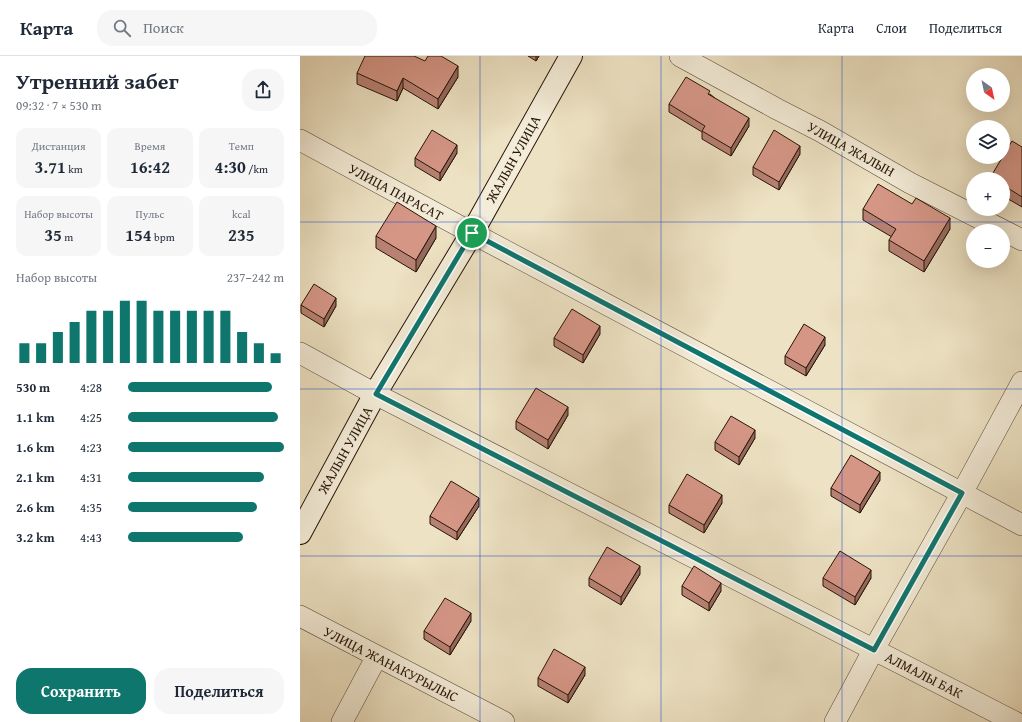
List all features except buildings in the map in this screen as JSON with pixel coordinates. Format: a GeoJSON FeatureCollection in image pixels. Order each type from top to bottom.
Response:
{"type":"FeatureCollection","features":[{"type":"Feature","properties":{"kind":"street","name":"ЖАЛЫН УЛИЦА"},"geometry":{"type":"LineString","coordinates":[[300,533],[376,394],[472,233],[571,56]]}},
{"type":"Feature","properties":{"kind":"street","name":"УЛИЦА ЖАЛЫН"},"geometry":{"type":"LineString","coordinates":[[680,56],[820,131],[910,183],[1022,240]]}},
{"type":"Feature","properties":{"kind":"street","name":"УЛИЦА ПАРАСАТ"},"geometry":{"type":"LineString","coordinates":[[300,140],[1022,525]]}},
{"type":"Feature","properties":{"kind":"street","name":"АЛМАЛЫ БАК"},"geometry":{"type":"LineString","coordinates":[[300,352],[376,394],[1015,722]]}},
{"type":"Feature","properties":{"kind":"street"},"geometry":{"type":"LineString","coordinates":[[835,722],[1022,382]]}},
{"type":"Feature","properties":{"kind":"street","name":"УЛИЦА ЖАНАКУРЫЛЫС"},"geometry":{"type":"LineString","coordinates":[[300,616],[504,722]]}},
{"type":"Feature","properties":{"kind":"street"},"geometry":{"type":"LineString","coordinates":[[342,722],[377,656]]}},
{"type":"Feature","properties":{"kind":"route"},"geometry":{"type":"LineString","coordinates":[[472,233],[962,493],[874,650],[376,394],[472,233]]}}]}
